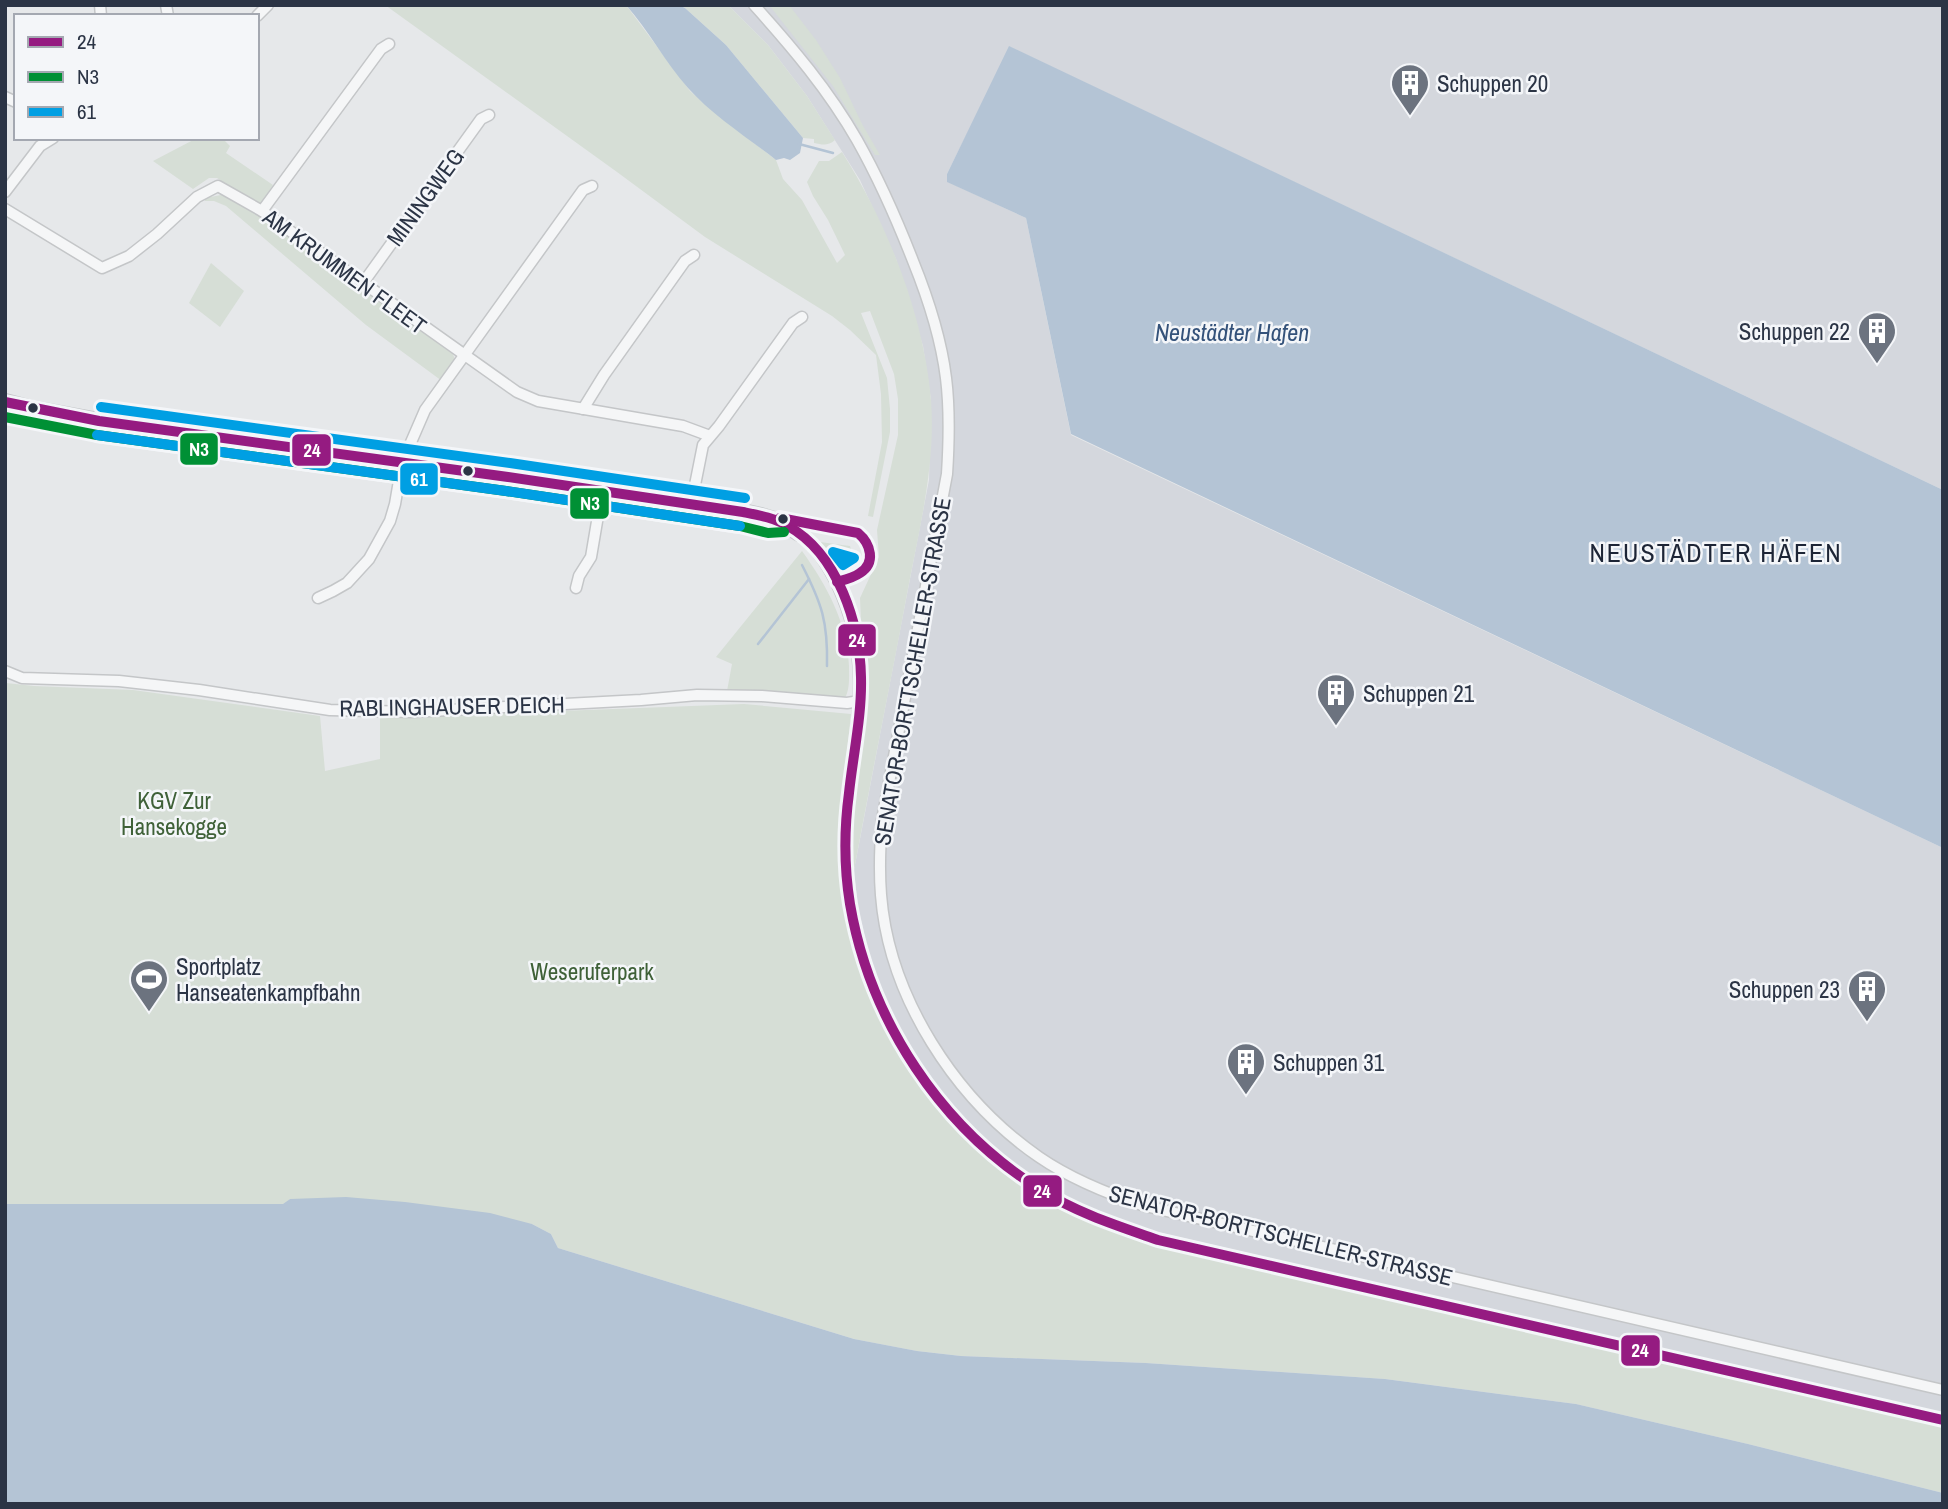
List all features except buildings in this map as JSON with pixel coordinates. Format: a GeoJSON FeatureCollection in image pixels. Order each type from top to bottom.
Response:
{"type":"FeatureCollection","features":[{"type":"Feature","properties":{"kind":"street","name":"SENATOR-BORTTSCHELLER-STRASSE"},"geometry":{"type":"LineString","coordinates":[[754,5],[821,86],[856,139],[883,189],[921,281],[935,324],[946,379],[949,443],[947,474],[882,820],[881,897],[899,977],[914,1012],[932,1044],[967,1093],[992,1119],[1040,1158],[1097,1189],[1145,1206],[1943,1390]]}},
{"type":"Feature","properties":{"kind":"street"},"geometry":{"type":"LineString","coordinates":[[262,211],[381,49],[389,44]]}},
{"type":"Feature","properties":{"kind":"street","name":"MININGWEG"},"geometry":{"type":"LineString","coordinates":[[363,283],[481,120],[489,115]]}},
{"type":"Feature","properties":{"kind":"street"},"geometry":{"type":"LineString","coordinates":[[5,192],[39,142]]}},
{"type":"Feature","properties":{"kind":"street","name":"AM KRUMMEN FLEET"},"geometry":{"type":"LineString","coordinates":[[5,209],[103,268],[129,256],[197,197],[218,186],[262,211],[517,392],[538,401],[683,426],[710,436]]}},
{"type":"Feature","properties":{"kind":"street"},"geometry":{"type":"LineString","coordinates":[[318,598],[347,583],[372,562],[390,521],[402,463],[425,410],[583,190],[592,186]]}},
{"type":"Feature","properties":{"kind":"street"},"geometry":{"type":"LineString","coordinates":[[583,409],[685,261],[694,255]]}},
{"type":"Feature","properties":{"kind":"street"},"geometry":{"type":"LineString","coordinates":[[691,505],[703,445],[793,323],[802,317]]}},
{"type":"Feature","properties":{"kind":"street"},"geometry":{"type":"LineString","coordinates":[[5,402],[99,421],[743,512],[789,526],[815,549],[837,582],[855,631],[861,675],[860,701],[845,832],[850,904],[863,954],[891,1029],[914,1066],[951,1115],[986,1149],[1023,1178],[1096,1219],[1158,1240],[1943,1420]]}},
{"type":"Feature","properties":{"kind":"street"},"geometry":{"type":"LineString","coordinates":[[576,588],[579,576],[590,557],[602,492]]}},
{"type":"Feature","properties":{"kind":"street"},"geometry":{"type":"LineString","coordinates":[[770,519],[783,518],[846,530],[864,537],[870,545],[870,559],[864,570],[837,582]]}},
{"type":"Feature","properties":{"kind":"street","name":"RABLINGHAUSER DEICH"},"geometry":{"type":"LineString","coordinates":[[5,671],[22,678],[106,681],[199,690],[330,710],[412,712],[697,695],[762,696],[847,703],[860,701]]}},
{"type":"Feature","properties":{"kind":"shaded area"},"geometry":{"type":"Polygon","coordinates":[[[728,5],[1943,5],[1943,490],[1010,47],[947,174],[948,182],[1026,218],[1071,435],[1943,848],[1943,1414],[1136,1227],[1071,1201],[1036,1180],[1006,1159],[951,1105],[932,1082],[903,1036],[878,981],[858,908],[854,870],[929,480],[931,400],[923,346],[896,259],[860,180],[807,96],[768,45],[728,5]]]}},
{"type":"Feature","properties":{"kind":"green space"},"geometry":{"type":"Polygon","coordinates":[[[385,5],[626,5],[690,91],[776,160],[783,179],[802,200],[837,263],[845,255],[807,182],[819,161],[829,161],[842,152],[874,209],[912,303],[927,368],[932,424],[929,473],[921,522],[854,870],[853,813],[865,700],[862,653],[865,643],[860,598],[879,557],[877,530],[898,435],[898,399],[894,374],[870,311],[861,313],[887,378],[890,409],[890,432],[873,517],[868,516],[882,442],[881,394],[876,355],[832,316],[705,237],[385,5]]]}},
{"type":"Feature","properties":{"kind":"green space"},"geometry":{"type":"Polygon","coordinates":[[[679,5],[728,5],[768,45],[807,96],[835,140],[823,145],[814,143],[814,139],[803,138],[726,45],[679,5]]]}},
{"type":"Feature","properties":{"kind":"green space"},"geometry":{"type":"Polygon","coordinates":[[[769,5],[789,5],[816,40],[840,78],[880,155],[875,155],[833,86],[769,5]]]}},
{"type":"Feature","properties":{"kind":"green space"},"geometry":{"type":"Polygon","coordinates":[[[193,140],[224,140],[230,146],[226,153],[273,185],[261,204],[255,203],[217,178],[209,178],[193,189],[153,161],[193,140]]]}},
{"type":"Feature","properties":{"kind":"green space"},"geometry":{"type":"Polygon","coordinates":[[[221,195],[235,198],[249,207],[453,354],[453,365],[442,381],[366,325],[226,206],[205,201],[205,198],[221,195]]]}},
{"type":"Feature","properties":{"kind":"green space"},"geometry":{"type":"Polygon","coordinates":[[[211,263],[244,291],[220,327],[189,303],[211,263]]]}},
{"type":"Feature","properties":{"kind":"green space"},"geometry":{"type":"Polygon","coordinates":[[[820,542],[850,546],[854,559],[852,570],[837,566],[820,542]]]}},
{"type":"Feature","properties":{"kind":"green space"},"geometry":{"type":"Polygon","coordinates":[[[802,551],[820,578],[840,620],[849,666],[845,698],[727,691],[732,664],[716,657],[802,551]]]}},
{"type":"Feature","properties":{"kind":"green space","name":"Weseruferpark"},"geometry":{"type":"Polygon","coordinates":[[[5,681],[34,686],[133,690],[320,716],[325,771],[380,759],[380,718],[744,704],[851,714],[841,811],[841,869],[848,918],[861,965],[878,1010],[900,1053],[926,1093],[958,1129],[994,1162],[1034,1191],[1082,1218],[1134,1239],[1943,1424],[1943,1493],[1576,1404],[1385,1379],[1146,1363],[961,1356],[854,1339],[558,1248],[551,1234],[532,1224],[290,1199],[284,1204],[5,1204],[5,681]]]}},
{"type":"Feature","properties":{"kind":"water"},"geometry":{"type":"Polygon","coordinates":[[[626,5],[679,5],[685,8],[726,45],[803,138],[800,153],[790,160],[776,160],[708,108],[680,78],[626,5]]]}},
{"type":"Feature","properties":{"kind":"water","name":"Neustädter Hafen"},"geometry":{"type":"Polygon","coordinates":[[[1009,46],[1943,490],[1943,848],[1071,434],[1026,218],[947,182],[947,174],[1009,46]]]}},
{"type":"Feature","properties":{"kind":"water"},"geometry":{"type":"Polygon","coordinates":[[[346,1197],[490,1213],[532,1224],[551,1234],[558,1248],[854,1339],[961,1356],[1146,1363],[1385,1379],[1576,1404],[1943,1493],[1943,1504],[5,1504],[5,1204],[283,1204],[290,1199],[346,1197]]]}},
{"type":"Feature","properties":{"kind":"waterway"},"geometry":{"type":"LineString","coordinates":[[799,144],[833,153]]}},
{"type":"Feature","properties":{"kind":"waterway"},"geometry":{"type":"LineString","coordinates":[[802,565],[822,614],[827,666]]}},
{"type":"Feature","properties":{"kind":"waterway"},"geometry":{"type":"LineString","coordinates":[[758,644],[809,579]]}},
{"type":"Feature","properties":{"kind":"transit line","name":"24"},"geometry":{"type":"LineString","coordinates":[[5,402],[99,421],[743,512],[783,523],[805,538],[833,572],[851,613],[856,635],[860,656],[861,692],[847,807],[846,862],[850,904],[874,989],[893,1030],[942,1103],[972,1136],[1005,1165],[1069,1206],[1158,1240],[1943,1420]]}},
{"type":"Feature","properties":{"kind":"transit line","name":"61"},"geometry":{"type":"LineString","coordinates":[[101,407],[745,498]]}},
{"type":"Feature","properties":{"kind":"transit line","name":"N3"},"geometry":{"type":"LineString","coordinates":[[5,417],[97,435],[506,491],[740,526],[768,533],[784,532]]}},
{"type":"Feature","properties":{"kind":"transit line","name":"61"},"geometry":{"type":"LineString","coordinates":[[97,435],[740,526]]}},
{"type":"Feature","properties":{"kind":"transit line","name":"24"},"geometry":{"type":"LineString","coordinates":[[780,518],[858,533],[862,537],[869,548],[868,564],[857,575],[837,582]]}},
{"type":"Feature","properties":{"kind":"transit line","name":"61"},"geometry":{"type":"LineString","coordinates":[[833,552],[854,558],[843,565],[833,552]]}},
{"type":"Feature","properties":{"kind":"place","name":"Schuppen 20"},"geometry":{"type":"Point","coordinates":[1410,117]}},
{"type":"Feature","properties":{"kind":"place","name":"Schuppen 22"},"geometry":{"type":"Point","coordinates":[1877,365]}},
{"type":"Feature","properties":{"kind":"place","name":"Schuppen 21"},"geometry":{"type":"Point","coordinates":[1336,727]}},
{"type":"Feature","properties":{"kind":"place","name":"Sportplatz Hanseatenkampfbahn"},"geometry":{"type":"Point","coordinates":[149,1013]}},
{"type":"Feature","properties":{"kind":"place","name":"Schuppen 23"},"geometry":{"type":"Point","coordinates":[1867,1023]}},
{"type":"Feature","properties":{"kind":"place","name":"Schuppen 31"},"geometry":{"type":"Point","coordinates":[1246,1096]}},
{"type":"Feature","properties":{"kind":"district","name":"NEUSTÄDTER HÄFEN"},"geometry":{"type":"Point","coordinates":[1716,552]}},
{"type":"Feature","properties":{"kind":"park label","name":"KGV Zur Hansekogge"},"geometry":{"type":"Point","coordinates":[174,813]}}]}
